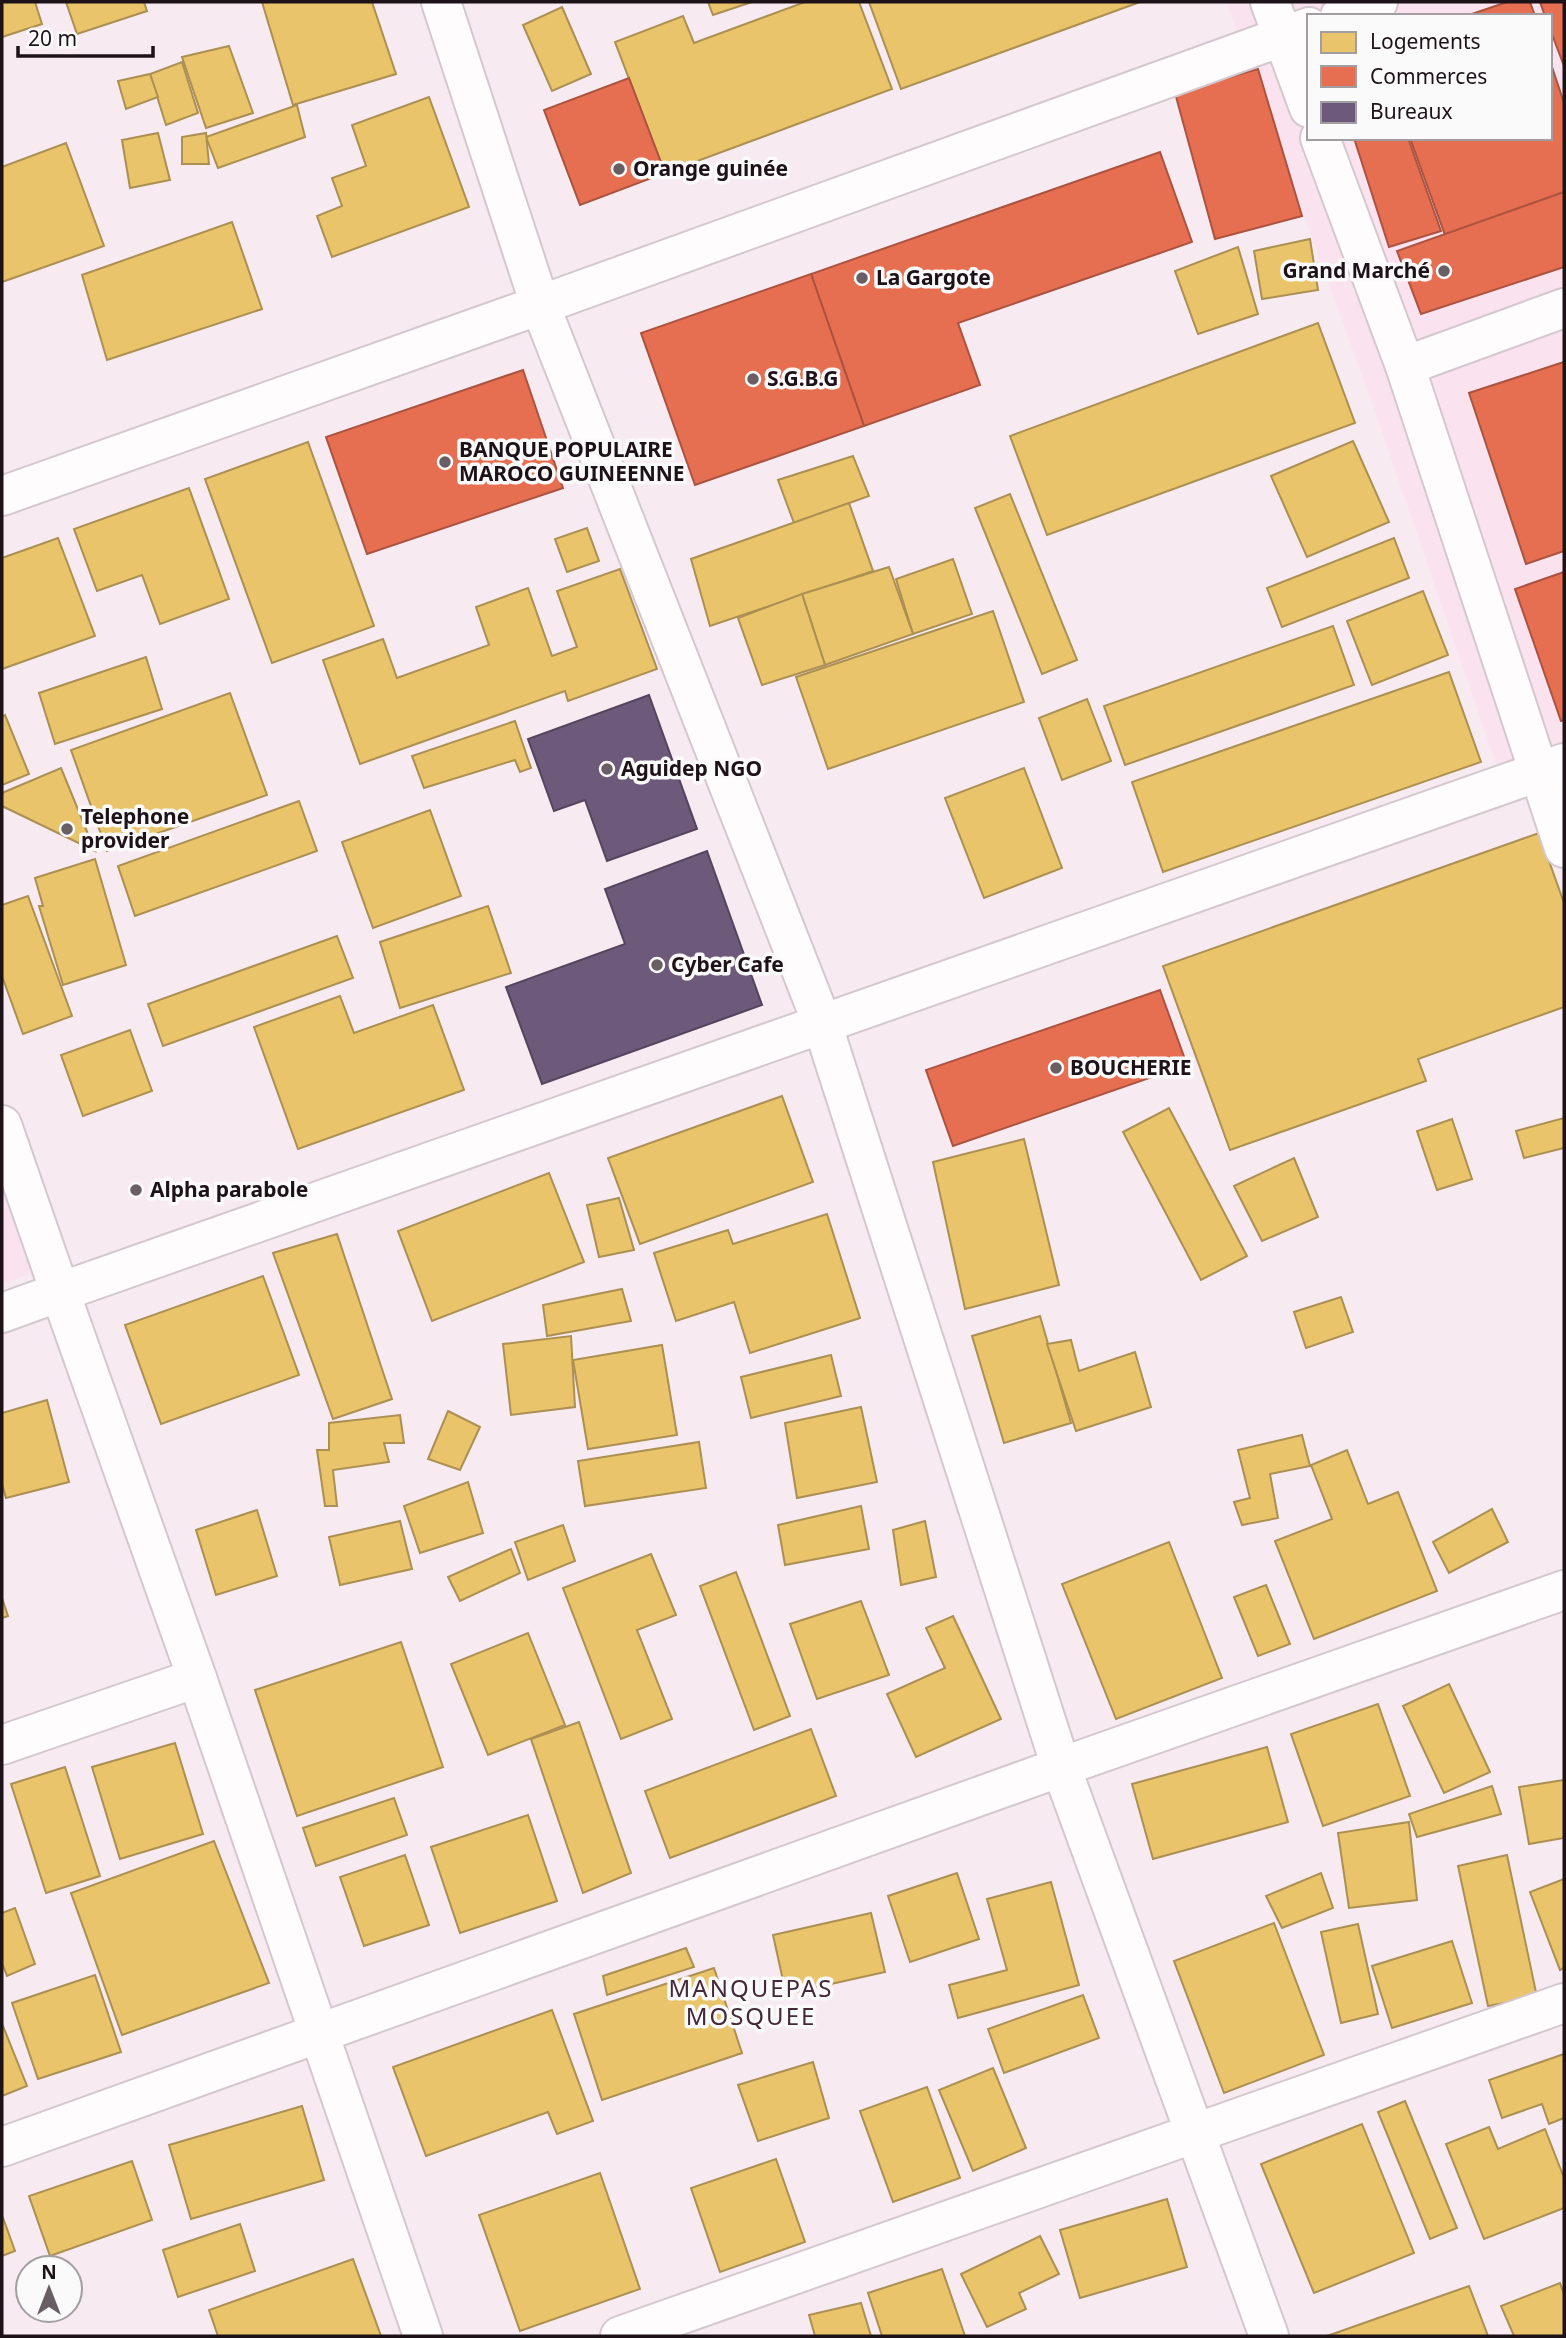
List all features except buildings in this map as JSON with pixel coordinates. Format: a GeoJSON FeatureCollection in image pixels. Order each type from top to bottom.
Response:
{"type":"FeatureCollection","features":[{"type":"Feature","properties":{"kind":"street"},"geometry":{"type":"LineString","coordinates":[[441,2],[540,305],[822,1023],[1061,1767],[1269,2336]]}},
{"type":"Feature","properties":{"kind":"street"},"geometry":{"type":"LineString","coordinates":[[1345,14],[1378,2]]}},
{"type":"Feature","properties":{"kind":"street"},"geometry":{"type":"LineString","coordinates":[[2,496],[540,305],[1287,22],[1307,100]]}},
{"type":"Feature","properties":{"kind":"street"},"geometry":{"type":"LineString","coordinates":[[1321,140],[1552,767],[1564,848]]}},
{"type":"Feature","properties":{"kind":"street"},"geometry":{"type":"LineString","coordinates":[[1405,366],[1564,308]]}},
{"type":"Feature","properties":{"kind":"street"},"geometry":{"type":"LineString","coordinates":[[2,1313],[1552,767]]}},
{"type":"Feature","properties":{"kind":"street"},"geometry":{"type":"LineString","coordinates":[[2,1125],[197,1678],[423,2336]]}},
{"type":"Feature","properties":{"kind":"street"},"geometry":{"type":"LineString","coordinates":[[2,2147],[1061,1767],[1564,1590]]}},
{"type":"Feature","properties":{"kind":"street"},"geometry":{"type":"LineString","coordinates":[[2,1745],[197,1678]]}},
{"type":"Feature","properties":{"kind":"street"},"geometry":{"type":"LineString","coordinates":[[620,2336],[1564,2003]]}},
{"type":"Feature","properties":{"kind":"shaded area","name":"Grand Marché"},"geometry":{"type":"Polygon","coordinates":[[[1226,2],[1564,2],[1564,762],[1503,784],[1372,403],[1226,2]]]}},
{"type":"Feature","properties":{"kind":"shaded area"},"geometry":{"type":"Polygon","coordinates":[[[2,1189],[32,1273],[2,1284],[2,1189]]]}},
{"type":"Feature","properties":{"kind":"place","name":"Orange guinée"},"geometry":{"type":"Point","coordinates":[619,169]}},
{"type":"Feature","properties":{"kind":"place","name":"Grand Marché"},"geometry":{"type":"Point","coordinates":[1444,271]}},
{"type":"Feature","properties":{"kind":"place","name":"La Gargote"},"geometry":{"type":"Point","coordinates":[862,278]}},
{"type":"Feature","properties":{"kind":"place","name":"S.G.B.G"},"geometry":{"type":"Point","coordinates":[753,379]}},
{"type":"Feature","properties":{"kind":"place","name":"BANQUE POPULAIRE MAROCO GUINEENNE"},"geometry":{"type":"Point","coordinates":[445,462]}},
{"type":"Feature","properties":{"kind":"place","name":"Aguidep NGO"},"geometry":{"type":"Point","coordinates":[607,769]}},
{"type":"Feature","properties":{"kind":"place","name":"Telephone provider"},"geometry":{"type":"Point","coordinates":[67,829]}},
{"type":"Feature","properties":{"kind":"place","name":"Cyber Cafe"},"geometry":{"type":"Point","coordinates":[657,965]}},
{"type":"Feature","properties":{"kind":"place","name":"BOUCHERIE"},"geometry":{"type":"Point","coordinates":[1056,1068]}},
{"type":"Feature","properties":{"kind":"place","name":"Alpha parabole"},"geometry":{"type":"Point","coordinates":[136,1190]}},
{"type":"Feature","properties":{"kind":"district","name":"MANQUEPAS MOSQUEE"},"geometry":{"type":"Point","coordinates":[751,2003]}}]}
